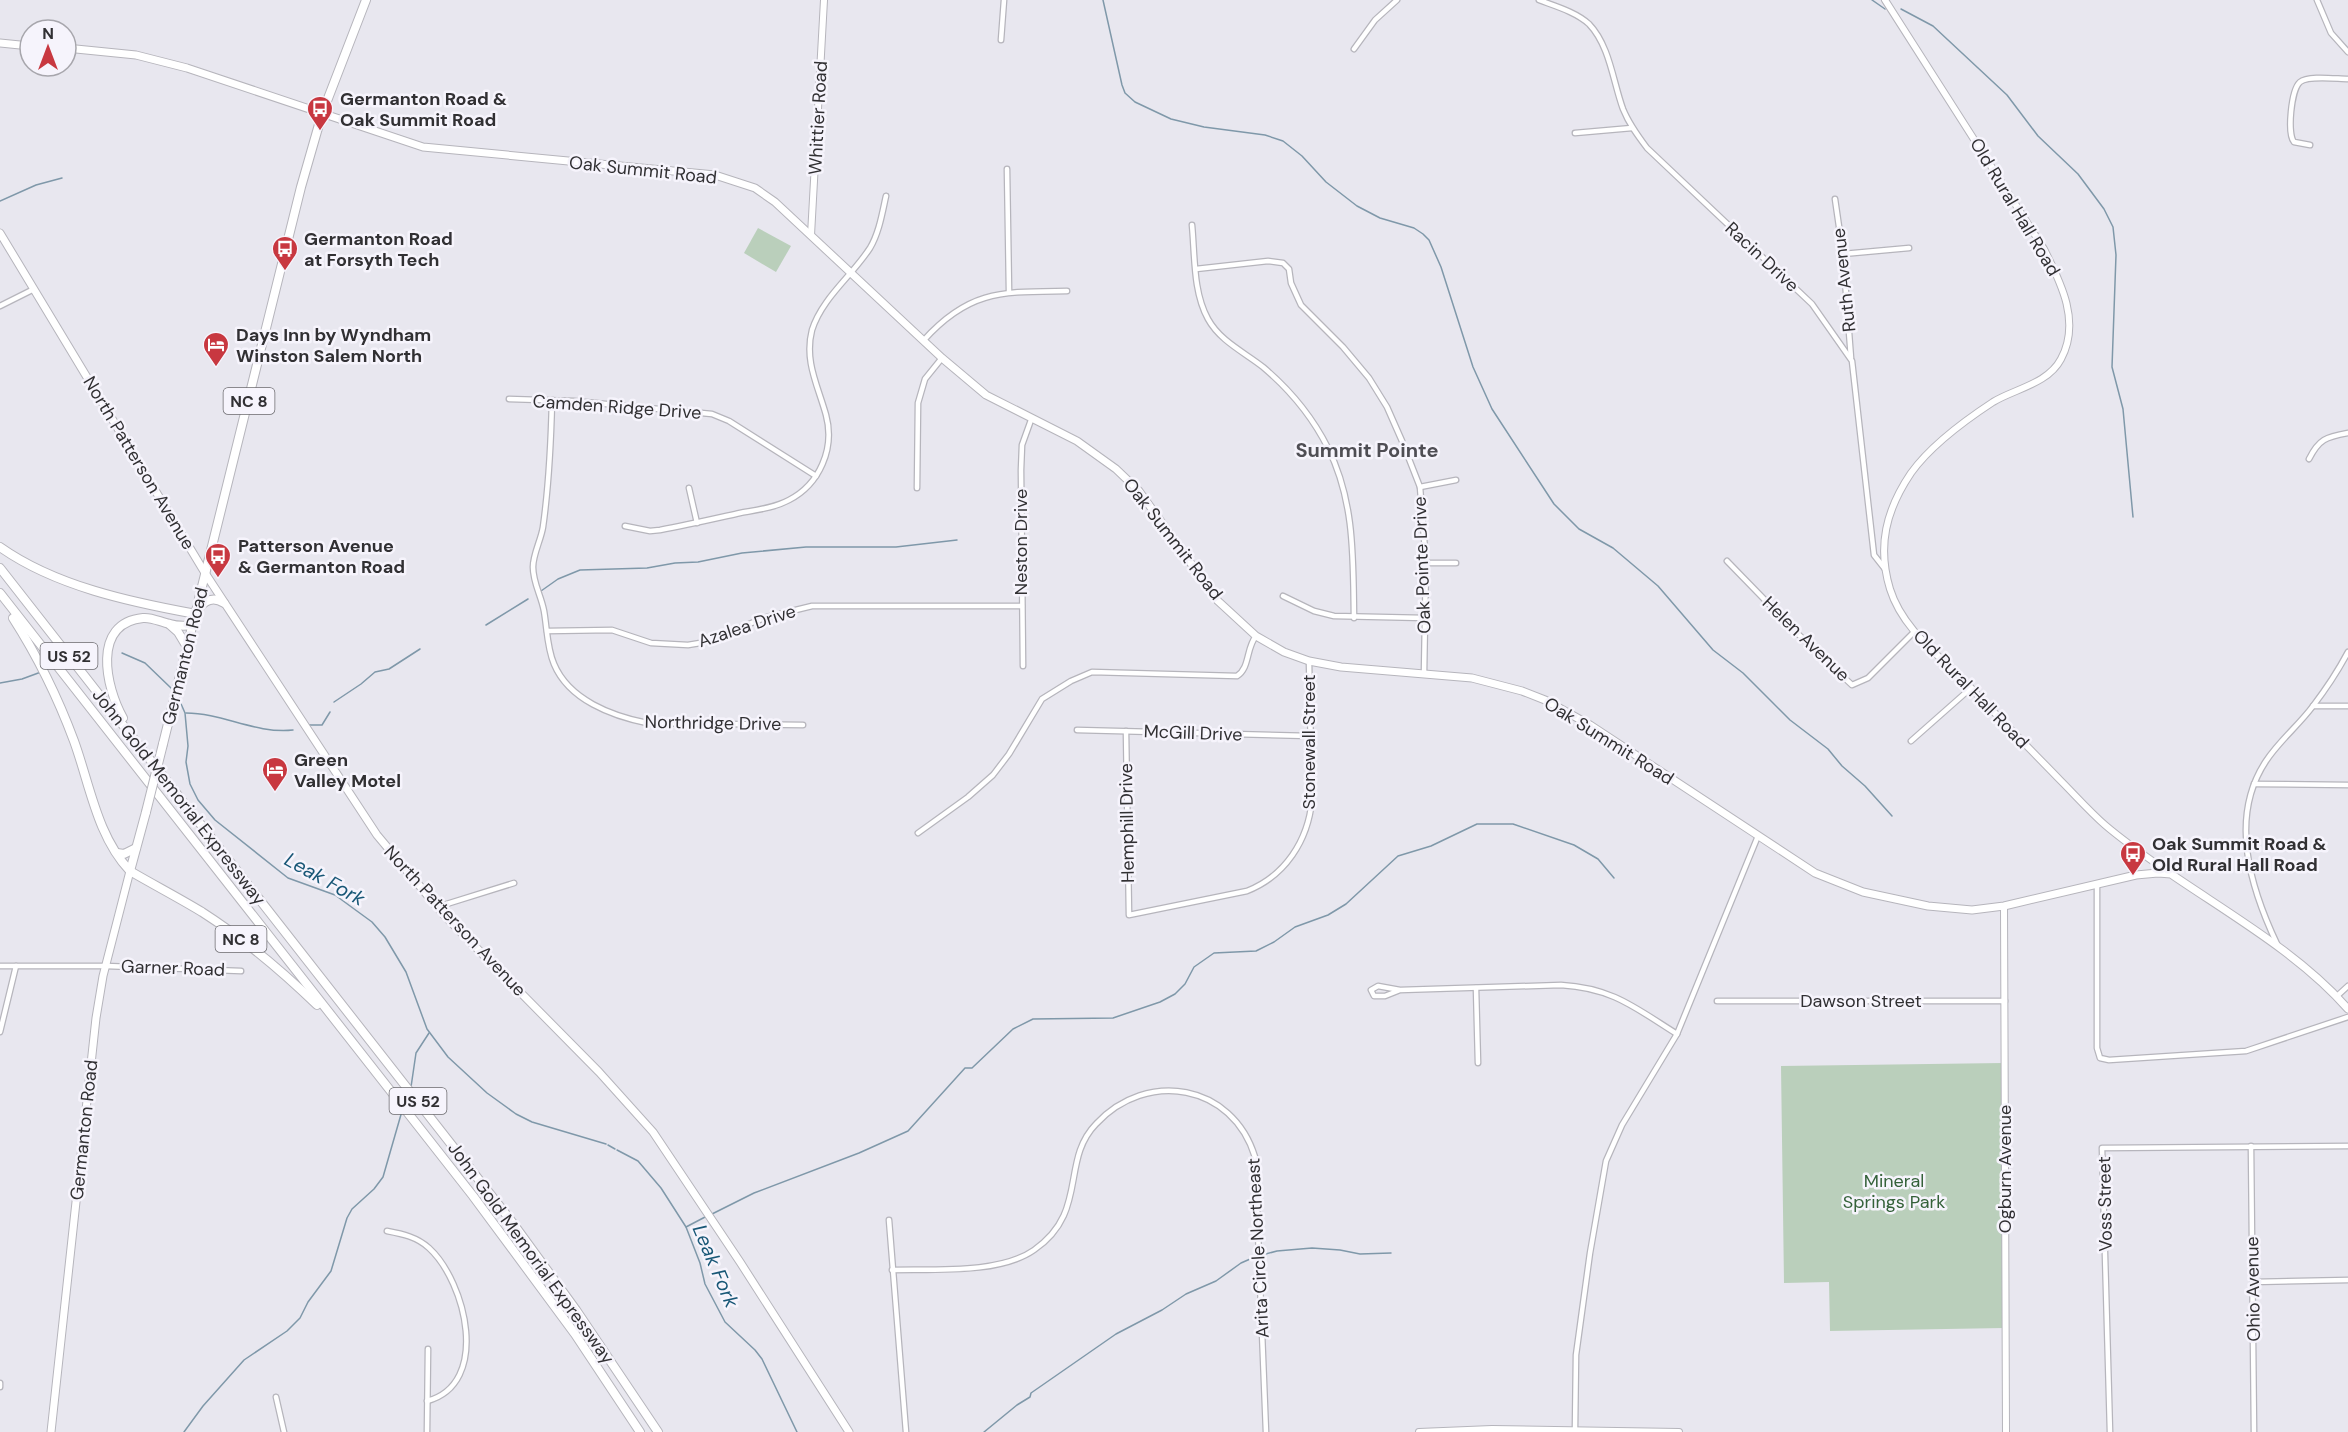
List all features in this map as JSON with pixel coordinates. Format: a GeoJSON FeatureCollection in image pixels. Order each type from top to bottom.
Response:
{"type":"FeatureCollection","features":[{"type":"Feature","properties":{"kind":"highway"},"geometry":{"type":"LineString","coordinates":[[0,547],[32,567],[55,577],[135,600],[196,613]]}},
{"type":"Feature","properties":{"kind":"highway","name":"John Gold Memorial Expressway"},"geometry":{"type":"LineString","coordinates":[[0,568],[512,1222],[576,1310],[658,1432]]}},
{"type":"Feature","properties":{"kind":"highway"},"geometry":{"type":"LineString","coordinates":[[0,595],[46,673],[74,741],[102,828],[130,871]]}},
{"type":"Feature","properties":{"kind":"highway","name":"John Gold Memorial Expressway"},"geometry":{"type":"LineString","coordinates":[[0,595],[514,1251],[575,1334],[640,1432]]}},
{"type":"Feature","properties":{"kind":"highway"},"geometry":{"type":"LineString","coordinates":[[139,744],[118,709],[106,673],[108,652],[117,632],[133,620],[153,619],[169,624],[193,625]]}},
{"type":"Feature","properties":{"kind":"highway"},"geometry":{"type":"LineString","coordinates":[[169,624],[178,632],[187,647]]}},
{"type":"Feature","properties":{"kind":"highway"},"geometry":{"type":"LineString","coordinates":[[117,853],[124,854],[136,849]]}},
{"type":"Feature","properties":{"kind":"highway","name":"NC 8"},"geometry":{"type":"LineString","coordinates":[[130,871],[202,912],[242,940],[286,975],[339,1026]]}},
{"type":"Feature","properties":{"kind":"main road","name":"Germanton Road"},"geometry":{"type":"LineString","coordinates":[[51,1432],[94,1038],[106,966],[301,187],[322,114],[366,0]]}},
{"type":"Feature","properties":{"kind":"main road"},"geometry":{"type":"LineString","coordinates":[[0,43],[18,45]]}},
{"type":"Feature","properties":{"kind":"main road","name":"Oak Summit Road"},"geometry":{"type":"LineString","coordinates":[[78,49],[136,55],[187,68],[423,147],[724,177],[746,184],[763,193],[811,235],[942,358],[986,395],[1031,420],[1077,441],[1131,482],[1218,601],[1256,636],[1284,652],[1309,661],[1341,668],[1472,678],[1522,691],[1545,700],[1592,726],[1815,873],[1863,892],[1942,909],[1972,910],[2004,906],[2136,875],[2171,874]]}},
{"type":"Feature","properties":{"kind":"main road","name":"North Patterson Avenue"},"geometry":{"type":"LineString","coordinates":[[1,235],[205,573],[377,835],[437,907],[599,1072],[653,1132],[849,1432]]}},
{"type":"Feature","properties":{"kind":"main road"},"geometry":{"type":"LineString","coordinates":[[196,613],[208,600],[217,599],[224,603]]}},
{"type":"Feature","properties":{"kind":"main road","name":"Old Rural Hall Road"},"geometry":{"type":"LineString","coordinates":[[2171,874],[2278,947],[2337,996],[2348,1009]]}},
{"type":"Feature","properties":{"kind":"street","name":"Whittier Road"},"geometry":{"type":"LineString","coordinates":[[811,235],[824,0]]}},
{"type":"Feature","properties":{"kind":"street"},"geometry":{"type":"LineString","coordinates":[[1001,40],[1004,0]]}},
{"type":"Feature","properties":{"kind":"street"},"geometry":{"type":"LineString","coordinates":[[1354,49],[1375,20],[1397,0]]}},
{"type":"Feature","properties":{"kind":"street","name":"Racin Drive"},"geometry":{"type":"LineString","coordinates":[[1539,0],[1573,14],[1589,24],[1600,39],[1607,56],[1623,109],[1632,128],[1647,148],[1812,304],[1852,361],[1874,555],[1885,569]]}},
{"type":"Feature","properties":{"kind":"street","name":"Old Rural Hall Road"},"geometry":{"type":"LineString","coordinates":[[1885,0],[2044,249],[2056,273],[2070,321],[2069,340],[2060,362],[2042,378],[1995,401],[1950,432],[1912,473],[1888,516],[1883,545],[1885,569],[1897,606],[1914,632],[2104,824],[2171,874]]}},
{"type":"Feature","properties":{"kind":"street"},"geometry":{"type":"LineString","coordinates":[[2317,0],[2331,33],[2348,52]]}},
{"type":"Feature","properties":{"kind":"street"},"geometry":{"type":"LineString","coordinates":[[2310,146],[2294,142],[2290,137],[2291,106],[2298,84],[2301,81],[2315,79],[2348,79]]}},
{"type":"Feature","properties":{"kind":"street"},"geometry":{"type":"LineString","coordinates":[[1575,133],[1632,128]]}},
{"type":"Feature","properties":{"kind":"street"},"geometry":{"type":"LineString","coordinates":[[1007,169],[1009,291]]}},
{"type":"Feature","properties":{"kind":"street"},"geometry":{"type":"LineString","coordinates":[[625,526],[650,531],[778,505],[795,496],[816,476],[827,451],[829,430],[826,413],[812,374],[811,335],[824,306],[877,236],[886,196]]}},
{"type":"Feature","properties":{"kind":"street","name":"Ruth Avenue"},"geometry":{"type":"LineString","coordinates":[[1835,199],[1843,254],[1852,361]]}},
{"type":"Feature","properties":{"kind":"street"},"geometry":{"type":"LineString","coordinates":[[1192,225],[1199,291],[1209,321],[1236,348],[1279,382],[1303,409],[1329,449],[1340,477],[1350,515],[1353,540],[1354,618]]}},
{"type":"Feature","properties":{"kind":"street"},"geometry":{"type":"LineString","coordinates":[[1843,254],[1909,248]]}},
{"type":"Feature","properties":{"kind":"street","name":"Oak Pointe Drive"},"geometry":{"type":"LineString","coordinates":[[1196,269],[1268,261],[1283,263],[1289,269],[1291,283],[1301,305],[1343,347],[1369,378],[1387,407],[1420,487],[1426,563],[1424,674]]}},
{"type":"Feature","properties":{"kind":"street"},"geometry":{"type":"LineString","coordinates":[[0,306],[34,289]]}},
{"type":"Feature","properties":{"kind":"street"},"geometry":{"type":"LineString","coordinates":[[924,340],[939,324],[962,306],[985,297],[1009,291],[1067,291]]}},
{"type":"Feature","properties":{"kind":"street"},"geometry":{"type":"LineString","coordinates":[[917,488],[918,402],[925,379],[942,358]]}},
{"type":"Feature","properties":{"kind":"street","name":"Camden Ridge Drive"},"geometry":{"type":"LineString","coordinates":[[509,399],[552,400],[712,414],[729,421],[816,476]]}},
{"type":"Feature","properties":{"kind":"street","name":"Northridge Drive"},"geometry":{"type":"LineString","coordinates":[[552,400],[550,469],[542,529],[532,564],[554,664],[570,688],[587,702],[626,718],[655,724],[803,725]]}},
{"type":"Feature","properties":{"kind":"street","name":"Neston Drive"},"geometry":{"type":"LineString","coordinates":[[1023,666],[1021,470],[1022,445],[1031,420]]}},
{"type":"Feature","properties":{"kind":"street"},"geometry":{"type":"LineString","coordinates":[[2309,459],[2317,444],[2326,438],[2348,433]]}},
{"type":"Feature","properties":{"kind":"street"},"geometry":{"type":"LineString","coordinates":[[1420,487],[1456,480]]}},
{"type":"Feature","properties":{"kind":"street"},"geometry":{"type":"LineString","coordinates":[[689,488],[697,523]]}},
{"type":"Feature","properties":{"kind":"street","name":"Helen Avenue"},"geometry":{"type":"LineString","coordinates":[[1727,561],[1798,634],[1852,685],[1868,678],[1914,632]]}},
{"type":"Feature","properties":{"kind":"street"},"geometry":{"type":"LineString","coordinates":[[1426,563],[1456,563]]}},
{"type":"Feature","properties":{"kind":"street"},"geometry":{"type":"LineString","coordinates":[[1283,596],[1314,611],[1354,618],[1425,618]]}},
{"type":"Feature","properties":{"kind":"street","name":"Azalea Drive"},"geometry":{"type":"LineString","coordinates":[[547,632],[612,630],[651,643],[688,645],[700,643],[767,617],[812,606],[1022,606]]}},
{"type":"Feature","properties":{"kind":"street"},"geometry":{"type":"LineString","coordinates":[[918,833],[968,797],[993,775],[1009,754],[1038,704],[1053,690],[1092,672],[1237,676],[1243,671],[1250,645],[1256,636]]}},
{"type":"Feature","properties":{"kind":"street"},"geometry":{"type":"LineString","coordinates":[[2278,947],[2255,890],[2248,862],[2246,835],[2248,808],[2254,784],[2266,761],[2313,706],[2348,652]]}},
{"type":"Feature","properties":{"kind":"street","name":"Stonewall Street"},"geometry":{"type":"LineString","coordinates":[[1129,915],[1246,891],[1264,883],[1284,867],[1301,841],[1308,822],[1312,800],[1309,661]]}},
{"type":"Feature","properties":{"kind":"street"},"geometry":{"type":"LineString","coordinates":[[1911,741],[1971,688]]}},
{"type":"Feature","properties":{"kind":"street"},"geometry":{"type":"LineString","coordinates":[[2313,706],[2348,706]]}},
{"type":"Feature","properties":{"kind":"street","name":"McGill Drive"},"geometry":{"type":"LineString","coordinates":[[1077,730],[1310,736]]}},
{"type":"Feature","properties":{"kind":"street","name":"Hemphill Drive"},"geometry":{"type":"LineString","coordinates":[[1126,731],[1129,915]]}},
{"type":"Feature","properties":{"kind":"street"},"geometry":{"type":"LineString","coordinates":[[2254,784],[2348,785]]}},
{"type":"Feature","properties":{"kind":"street"},"geometry":{"type":"LineString","coordinates":[[1575,1430],[1576,1355],[1603,1170],[1622,1125],[1677,1034],[1758,836]]}},
{"type":"Feature","properties":{"kind":"street"},"geometry":{"type":"LineString","coordinates":[[437,907],[514,883]]}},
{"type":"Feature","properties":{"kind":"street"},"geometry":{"type":"LineString","coordinates":[[2097,885],[2097,1048],[2100,1058],[2109,1060],[2163,1058],[2246,1051],[2348,1017]]}},
{"type":"Feature","properties":{"kind":"street","name":"Ogburn Avenue"},"geometry":{"type":"LineString","coordinates":[[2004,906],[2006,1432]]}},
{"type":"Feature","properties":{"kind":"street","name":"Garner Road"},"geometry":{"type":"LineString","coordinates":[[0,966],[106,966],[241,971]]}},
{"type":"Feature","properties":{"kind":"street"},"geometry":{"type":"LineString","coordinates":[[0,1032],[16,966]]}},
{"type":"Feature","properties":{"kind":"street"},"geometry":{"type":"LineString","coordinates":[[1400,990],[1378,997],[1374,996],[1371,990],[1378,986],[1400,990],[1560,985],[1602,990],[1677,1034]]}},
{"type":"Feature","properties":{"kind":"street"},"geometry":{"type":"LineString","coordinates":[[2337,996],[2348,986]]}},
{"type":"Feature","properties":{"kind":"street"},"geometry":{"type":"LineString","coordinates":[[1476,988],[1478,1063]]}},
{"type":"Feature","properties":{"kind":"street","name":"Dawson Street"},"geometry":{"type":"LineString","coordinates":[[1717,1001],[2005,1001]]}},
{"type":"Feature","properties":{"kind":"street","name":"Arita Circle Northeast"},"geometry":{"type":"LineString","coordinates":[[892,1270],[989,1266],[1022,1258],[1048,1239],[1064,1217],[1072,1194],[1081,1149],[1096,1123],[1123,1103],[1143,1094],[1178,1091],[1202,1096],[1237,1122],[1248,1139],[1255,1157],[1266,1432]]}},
{"type":"Feature","properties":{"kind":"street","name":"Ohio Avenue"},"geometry":{"type":"LineString","coordinates":[[2252,1146],[2254,1432]]}},
{"type":"Feature","properties":{"kind":"street","name":"Voss Street"},"geometry":{"type":"LineString","coordinates":[[2110,1432],[2102,1148],[2348,1146]]}},
{"type":"Feature","properties":{"kind":"street"},"geometry":{"type":"LineString","coordinates":[[889,1220],[906,1432]]}},
{"type":"Feature","properties":{"kind":"street"},"geometry":{"type":"LineString","coordinates":[[387,1231],[407,1235],[428,1247],[450,1275],[463,1309],[467,1344],[461,1373],[451,1388],[437,1399],[427,1401]]}},
{"type":"Feature","properties":{"kind":"street"},"geometry":{"type":"LineString","coordinates":[[2253,1282],[2348,1280]]}},
{"type":"Feature","properties":{"kind":"street"},"geometry":{"type":"LineString","coordinates":[[426,1432],[428,1349]]}},
{"type":"Feature","properties":{"kind":"street"},"geometry":{"type":"LineString","coordinates":[[276,1397],[284,1432]]}},
{"type":"Feature","properties":{"kind":"street"},"geometry":{"type":"LineString","coordinates":[[1419,1432],[1492,1429],[1679,1432]]}},
{"type":"Feature","properties":{"kind":"green space"},"geometry":{"type":"Polygon","coordinates":[[[758,228],[791,246],[776,272],[744,253],[758,228]]]}},
{"type":"Feature","properties":{"kind":"green space","name":"Mineral Springs Park"},"geometry":{"type":"Polygon","coordinates":[[[2003,1063],[2004,1328],[1830,1331],[1829,1282],[1784,1283],[1781,1066],[2003,1063]]]}},
{"type":"Feature","properties":{"kind":"waterway"},"geometry":{"type":"LineString","coordinates":[[1103,0],[1122,85],[1125,93],[1135,102],[1171,119],[1204,127],[1265,135],[1283,141],[1302,156],[1326,182],[1357,206],[1380,218],[1414,228],[1429,240],[1441,267],[1473,367],[1492,409],[1554,504],[1579,529],[1613,548],[1658,586],[1713,650],[1743,673],[1790,720],[1828,749],[1892,816]]}},
{"type":"Feature","properties":{"kind":"waterway"},"geometry":{"type":"LineString","coordinates":[[1872,0],[1885,9]]}},
{"type":"Feature","properties":{"kind":"waterway"},"geometry":{"type":"LineString","coordinates":[[1901,9],[1933,26],[2007,95],[2038,136],[2078,174],[2104,209],[2113,227],[2116,255],[2112,367],[2123,409],[2133,517]]}},
{"type":"Feature","properties":{"kind":"waterway"},"geometry":{"type":"LineString","coordinates":[[0,201],[36,185],[62,178]]}},
{"type":"Feature","properties":{"kind":"waterway"},"geometry":{"type":"LineString","coordinates":[[541,591],[558,579],[580,570],[647,568],[698,562],[742,553],[806,547],[896,547],[957,540]]}},
{"type":"Feature","properties":{"kind":"waterway"},"geometry":{"type":"LineString","coordinates":[[486,625],[528,599]]}},
{"type":"Feature","properties":{"kind":"waterway"},"geometry":{"type":"LineString","coordinates":[[334,702],[375,672],[389,669],[420,649]]}},
{"type":"Feature","properties":{"kind":"waterway","name":"Leak Fork"},"geometry":{"type":"LineString","coordinates":[[122,653],[145,663],[171,688]]}},
{"type":"Feature","properties":{"kind":"waterway","name":"Leak Fork"},"geometry":{"type":"LineString","coordinates":[[0,683],[22,679],[41,672]]}},
{"type":"Feature","properties":{"kind":"waterway","name":"Leak Fork"},"geometry":{"type":"LineString","coordinates":[[178,697],[185,713],[188,746],[186,762],[190,784],[198,800],[215,820],[288,878],[335,895],[372,922],[385,937],[406,972],[427,1029],[448,1057],[487,1093],[516,1114],[532,1122],[606,1144]]}},
{"type":"Feature","properties":{"kind":"waterway"},"geometry":{"type":"LineString","coordinates":[[309,725],[322,725],[330,712]]}},
{"type":"Feature","properties":{"kind":"waterway"},"geometry":{"type":"LineString","coordinates":[[186,713],[213,716],[265,729],[293,730]]}},
{"type":"Feature","properties":{"kind":"waterway"},"geometry":{"type":"LineString","coordinates":[[712,1214],[754,1193],[859,1153],[908,1131],[965,1068],[972,1068],[1013,1029],[1033,1019],[1113,1018],[1160,1002],[1175,994],[1185,984],[1194,967],[1214,953],[1256,951],[1295,927],[1328,915],[1346,904],[1398,856],[1431,846],[1477,824],[1513,824],[1574,845],[1598,859],[1614,878]]}},
{"type":"Feature","properties":{"kind":"waterway"},"geometry":{"type":"LineString","coordinates":[[411,1087],[416,1053],[429,1033]]}},
{"type":"Feature","properties":{"kind":"waterway"},"geometry":{"type":"LineString","coordinates":[[405,1104],[408,1095]]}},
{"type":"Feature","properties":{"kind":"waterway"},"geometry":{"type":"LineString","coordinates":[[184,1432],[203,1406],[244,1360],[287,1331],[300,1318],[308,1302],[331,1271],[347,1218],[352,1209],[374,1189],[383,1177],[402,1111]]}},
{"type":"Feature","properties":{"kind":"waterway","name":"Leak Fork"},"geometry":{"type":"LineString","coordinates":[[608,1145],[615,1149]]}},
{"type":"Feature","properties":{"kind":"waterway","name":"Leak Fork"},"geometry":{"type":"LineString","coordinates":[[617,1150],[638,1161],[661,1188],[686,1227],[700,1263],[705,1284],[725,1322],[762,1359],[797,1432]]}},
{"type":"Feature","properties":{"kind":"waterway"},"geometry":{"type":"LineString","coordinates":[[686,1227],[707,1216]]}},
{"type":"Feature","properties":{"kind":"waterway"},"geometry":{"type":"LineString","coordinates":[[1262,1255],[1277,1251],[1312,1248],[1360,1254],[1391,1253]]}},
{"type":"Feature","properties":{"kind":"waterway"},"geometry":{"type":"LineString","coordinates":[[984,1432],[1030,1397],[1031,1393],[1116,1334],[1162,1310],[1186,1294],[1216,1281],[1241,1263],[1257,1256]]}},
{"type":"Feature","properties":{"kind":"place","name":"Germanton Road & Oak Summit Road"},"geometry":{"type":"Point","coordinates":[320,132]}},
{"type":"Feature","properties":{"kind":"place","name":"Germanton Road at Forsyth Tech"},"geometry":{"type":"Point","coordinates":[285,272]}},
{"type":"Feature","properties":{"kind":"place","name":"Days Inn by Wyndham Winston Salem North"},"geometry":{"type":"Point","coordinates":[216,368]}},
{"type":"Feature","properties":{"kind":"place","name":"Patterson Avenue & Germanton Road"},"geometry":{"type":"Point","coordinates":[218,579]}},
{"type":"Feature","properties":{"kind":"place","name":"Green Valley Motel"},"geometry":{"type":"Point","coordinates":[275,793]}},
{"type":"Feature","properties":{"kind":"place","name":"Oak Summit Road & Old Rural Hall Road"},"geometry":{"type":"Point","coordinates":[2133,877]}},
{"type":"Feature","properties":{"kind":"district","name":"Summit Pointe"},"geometry":{"type":"Point","coordinates":[1367,450]}}]}
